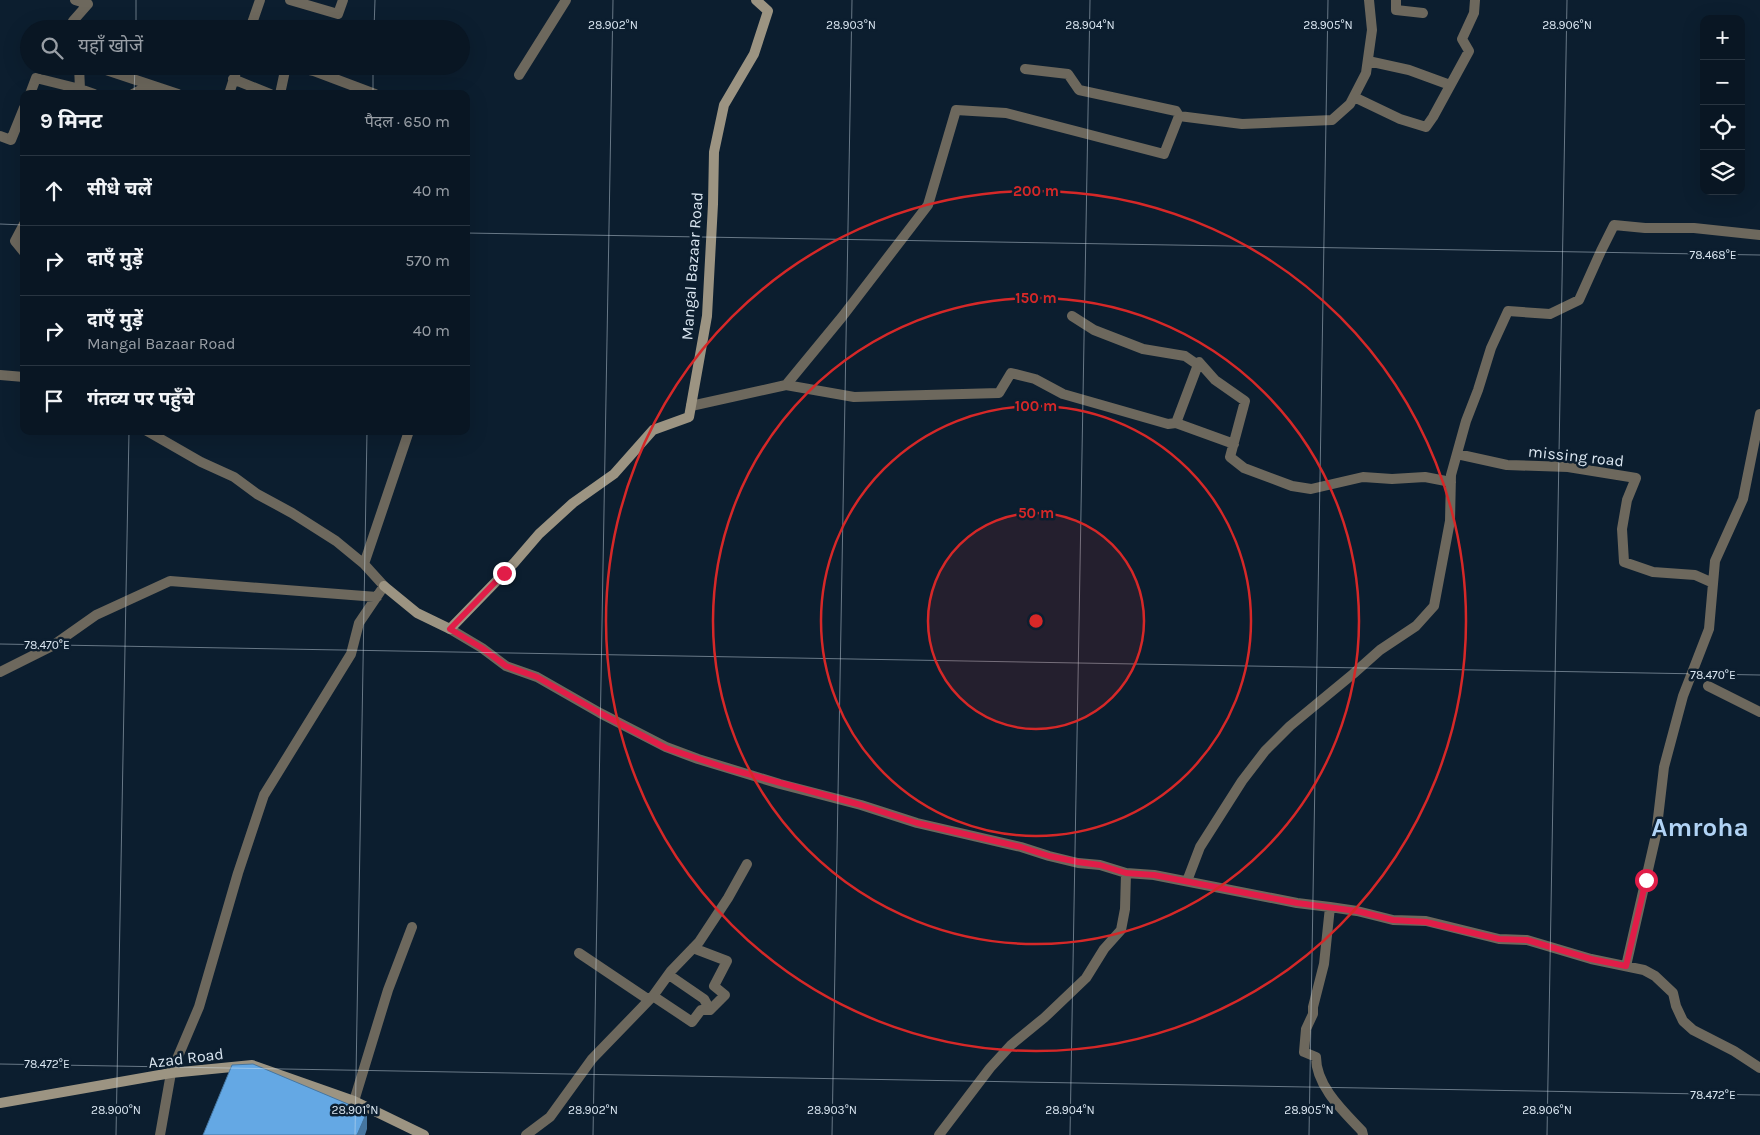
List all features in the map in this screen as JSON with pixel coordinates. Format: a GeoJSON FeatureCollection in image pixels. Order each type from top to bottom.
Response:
{"type":"FeatureCollection","features":[{"type":"Feature","properties":{"kind":"street"},"geometry":{"type":"LineString","coordinates":[[75,0],[89,2]]}},
{"type":"Feature","properties":{"kind":"street"},"geometry":{"type":"LineString","coordinates":[[253,20],[260,0]]}},
{"type":"Feature","properties":{"kind":"street"},"geometry":{"type":"LineString","coordinates":[[290,0],[338,14],[342,0]]}},
{"type":"Feature","properties":{"kind":"street"},"geometry":{"type":"LineString","coordinates":[[519,75],[566,0]]}},
{"type":"Feature","properties":{"kind":"street","name":"Mangal Bazaar Road"},"geometry":{"type":"LineString","coordinates":[[691,406],[707,316],[714,152],[724,105],[754,54],[768,11],[756,0]]}},
{"type":"Feature","properties":{"kind":"street"},"geometry":{"type":"LineString","coordinates":[[1179,116],[1242,124],[1332,120],[1350,104],[1366,74],[1372,30],[1369,0]]}},
{"type":"Feature","properties":{"kind":"street"},"geometry":{"type":"LineString","coordinates":[[1396,0],[1396,10],[1423,13]]}},
{"type":"Feature","properties":{"kind":"street"},"geometry":{"type":"LineString","coordinates":[[1354,97],[1400,118],[1426,126],[1433,117],[1469,51],[1462,39],[1474,13],[1475,0]]}},
{"type":"Feature","properties":{"kind":"street"},"geometry":{"type":"LineString","coordinates":[[74,20],[89,2]]}},
{"type":"Feature","properties":{"kind":"street"},"geometry":{"type":"LineString","coordinates":[[1368,61],[1409,70],[1450,85]]}},
{"type":"Feature","properties":{"kind":"street"},"geometry":{"type":"LineString","coordinates":[[1025,68],[1068,74],[1079,90],[1176,111],[1179,116]]}},
{"type":"Feature","properties":{"kind":"street"},"geometry":{"type":"LineString","coordinates":[[79,75],[80,90]]}},
{"type":"Feature","properties":{"kind":"street"},"geometry":{"type":"LineString","coordinates":[[121,75],[166,90]]}},
{"type":"Feature","properties":{"kind":"street"},"geometry":{"type":"LineString","coordinates":[[230,90],[235,75]]}},
{"type":"Feature","properties":{"kind":"street"},"geometry":{"type":"LineString","coordinates":[[281,90],[284,75]]}},
{"type":"Feature","properties":{"kind":"street"},"geometry":{"type":"LineString","coordinates":[[325,75],[364,90]]}},
{"type":"Feature","properties":{"kind":"street"},"geometry":{"type":"LineString","coordinates":[[32,90],[36,78],[74,90]]}},
{"type":"Feature","properties":{"kind":"street"},"geometry":{"type":"LineString","coordinates":[[233,80],[259,90]]}},
{"type":"Feature","properties":{"kind":"street"},"geometry":{"type":"LineString","coordinates":[[141,90],[150,85]]}},
{"type":"Feature","properties":{"kind":"street"},"geometry":{"type":"LineString","coordinates":[[786,385],[842,317],[928,205],[956,110],[1006,113],[1164,154],[1179,116]]}},
{"type":"Feature","properties":{"kind":"street"},"geometry":{"type":"LineString","coordinates":[[0,136],[10,140],[20,117]]}},
{"type":"Feature","properties":{"kind":"street"},"geometry":{"type":"LineString","coordinates":[[1187,882],[1200,847],[1242,782],[1265,751],[1290,726],[1354,674],[1380,650],[1416,626],[1434,606],[1450,521],[1451,474],[1466,421],[1491,348],[1508,311],[1550,314],[1579,300],[1600,251],[1614,225],[1645,228],[1694,228],[1760,235]]}},
{"type":"Feature","properties":{"kind":"street"},"geometry":{"type":"LineString","coordinates":[[20,232],[15,242],[20,248]]}},
{"type":"Feature","properties":{"kind":"street"},"geometry":{"type":"LineString","coordinates":[[1072,316],[1094,330],[1143,349],[1185,356],[1198,365]]}},
{"type":"Feature","properties":{"kind":"street"},"geometry":{"type":"LineString","coordinates":[[1198,365],[1199,362],[1216,380],[1245,401],[1230,457],[1244,468],[1292,486],[1311,489],[1363,476],[1392,479],[1425,477],[1451,482]]}},
{"type":"Feature","properties":{"kind":"street"},"geometry":{"type":"LineString","coordinates":[[1176,423],[1198,365]]}},
{"type":"Feature","properties":{"kind":"street"},"geometry":{"type":"LineString","coordinates":[[450,629],[514,563],[539,534],[574,503],[614,474],[653,430],[689,417],[691,406],[786,385],[854,397],[999,393],[1011,373],[1034,379],[1063,394],[1168,424],[1176,423],[1234,444]]}},
{"type":"Feature","properties":{"kind":"street"},"geometry":{"type":"LineString","coordinates":[[0,375],[20,377]]}},
{"type":"Feature","properties":{"kind":"street"},"geometry":{"type":"LineString","coordinates":[[1626,966],[1656,835],[1664,767],[1683,696],[1709,629],[1715,561],[1743,499],[1760,414]]}},
{"type":"Feature","properties":{"kind":"street"},"geometry":{"type":"LineString","coordinates":[[154,435],[201,462],[234,477],[257,494],[292,513],[336,541],[364,564],[384,586],[417,613],[450,629],[482,648],[506,666],[537,677],[666,748],[726,768],[861,805],[917,823],[1021,847],[1049,856],[1100,865],[1126,873],[1154,875],[1297,903],[1357,911],[1393,920],[1426,922],[1499,939],[1527,940],[1591,959],[1644,970],[1655,976],[1673,993],[1676,1006],[1683,1021],[1693,1030],[1734,1051],[1760,1068]]}},
{"type":"Feature","properties":{"kind":"street"},"geometry":{"type":"LineString","coordinates":[[364,564],[408,435]]}},
{"type":"Feature","properties":{"kind":"street","name":"missing road"},"geometry":{"type":"LineString","coordinates":[[1457,454],[1507,465],[1568,467],[1636,478],[1627,500],[1622,529],[1624,562],[1653,572],[1695,575],[1713,582]]}},
{"type":"Feature","properties":{"kind":"street"},"geometry":{"type":"LineString","coordinates":[[0,672],[52,646],[96,615],[170,581],[376,597]]}},
{"type":"Feature","properties":{"kind":"street"},"geometry":{"type":"LineString","coordinates":[[160,1135],[171,1073],[199,1007],[238,873],[264,795],[351,654],[359,623],[384,586]]}},
{"type":"Feature","properties":{"kind":"street"},"geometry":{"type":"LineString","coordinates":[[1708,686],[1760,712]]}},
{"type":"Feature","properties":{"kind":"street"},"geometry":{"type":"LineString","coordinates":[[526,1135],[550,1117],[592,1059],[651,998],[668,975],[699,942],[728,898],[747,864]]}},
{"type":"Feature","properties":{"kind":"street"},"geometry":{"type":"LineString","coordinates":[[939,1135],[990,1068],[1011,1045],[1044,1018],[1086,978],[1104,949],[1120,930],[1125,909],[1126,873]]}},
{"type":"Feature","properties":{"kind":"street"},"geometry":{"type":"LineString","coordinates":[[1330,908],[1324,964],[1313,1007],[1313,1014],[1306,1029],[1304,1052],[1316,1057],[1316,1068],[1322,1081],[1363,1135]]}},
{"type":"Feature","properties":{"kind":"street"},"geometry":{"type":"LineString","coordinates":[[354,1101],[388,990],[412,927]]}},
{"type":"Feature","properties":{"kind":"street"},"geometry":{"type":"LineString","coordinates":[[579,953],[692,1022],[701,1010],[710,1010],[725,995],[714,986],[727,961],[693,948]]}},
{"type":"Feature","properties":{"kind":"street"},"geometry":{"type":"LineString","coordinates":[[668,975],[704,998],[710,1010]]}},
{"type":"Feature","properties":{"kind":"street","name":"Azad Road"},"geometry":{"type":"LineString","coordinates":[[0,1103],[171,1073],[252,1065],[354,1101],[424,1135]]}},
{"type":"Feature","properties":{"kind":"building"},"geometry":{"type":"Polygon","coordinates":[[[253,1064],[367,1112],[357,1135],[203,1135],[232,1065],[253,1064]]]}},
{"type":"Feature","properties":{"kind":"district","name":"Amroha"},"geometry":{"type":"Point","coordinates":[1700,827]}},
{"type":"Feature","properties":{"kind":"route"},"geometry":{"type":"LineString","coordinates":[[504,573],[450,629],[482,648],[506,666],[537,677],[666,748],[726,768],[861,805],[917,823],[1021,847],[1049,856],[1100,865],[1126,873],[1154,875],[1297,903],[1357,911],[1393,920],[1426,922],[1499,939],[1527,940],[1591,959],[1626,966],[1646,880]]}}]}
